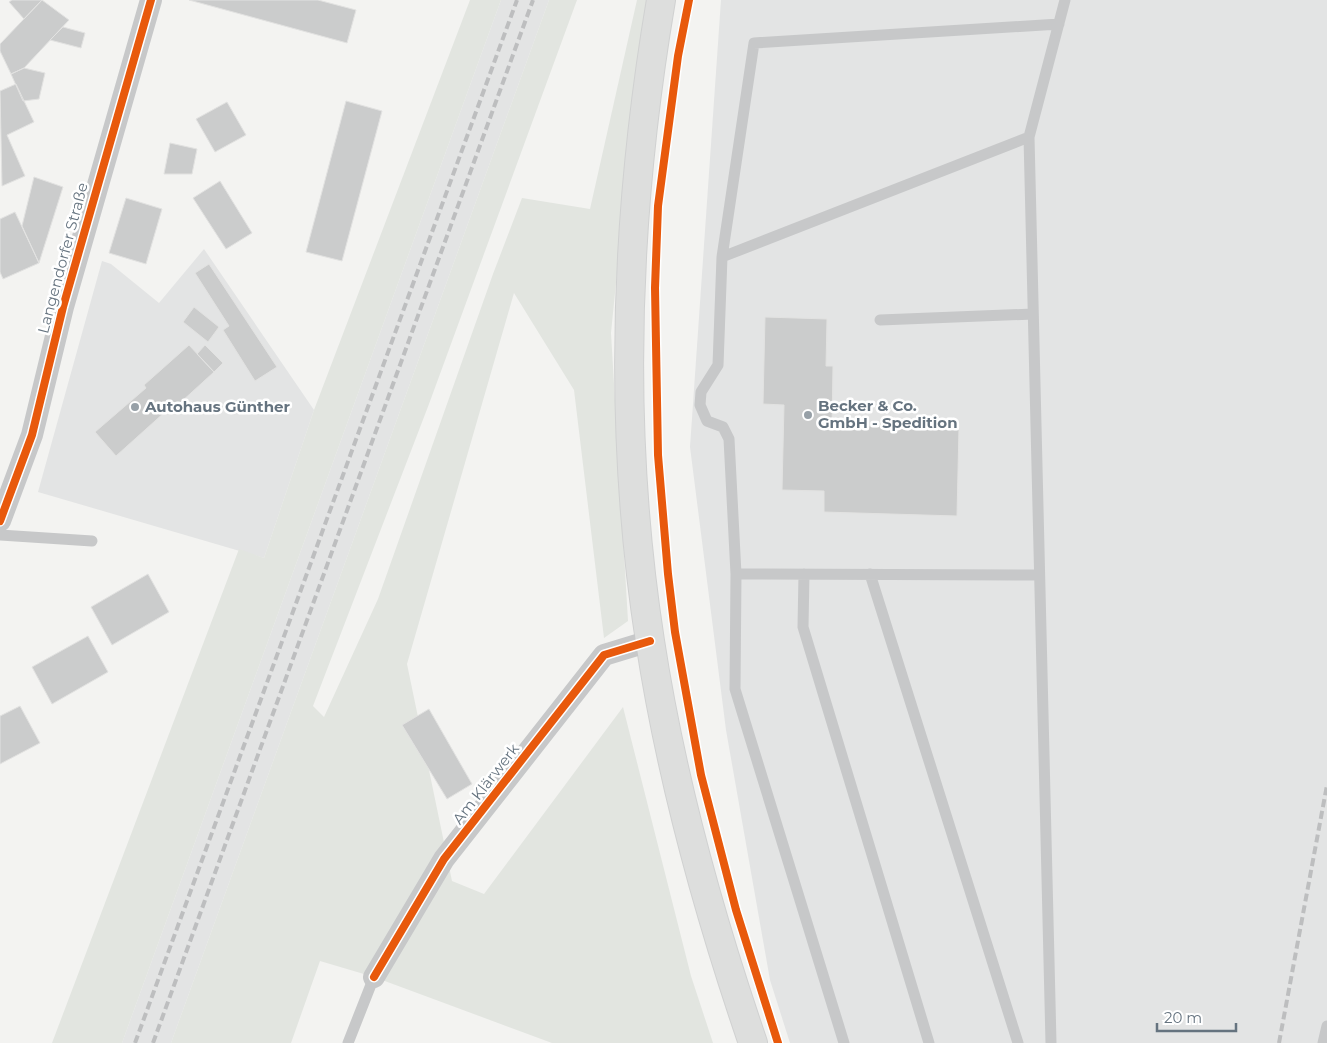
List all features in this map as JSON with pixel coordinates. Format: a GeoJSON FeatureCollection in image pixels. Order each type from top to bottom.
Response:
{"type":"FeatureCollection","features":[{"type":"Feature","properties":{"kind":"main road"},"geometry":{"type":"LineString","coordinates":[[660,0],[642,124],[635,198],[628,352],[634,501],[650,642],[664,720],[691,837],[716,929],[752,1043]]}},
{"type":"Feature","properties":{"kind":"street","name":"Langendorfer Straße"},"geometry":{"type":"LineString","coordinates":[[0,521],[32,435],[63,306],[152,0]]}},
{"type":"Feature","properties":{"kind":"street","name":"Am Klärwerk"},"geometry":{"type":"LineString","coordinates":[[374,977],[444,860],[604,655],[650,642]]}},
{"type":"Feature","properties":{"kind":"lane"},"geometry":{"type":"LineString","coordinates":[[1051,1043],[1029,137],[1065,0]]}},
{"type":"Feature","properties":{"kind":"lane"},"geometry":{"type":"LineString","coordinates":[[844,1043],[735,689],[736,574],[729,439],[724,427],[707,421],[700,405],[702,392],[718,364],[722,257],[754,43],[1059,24]]}},
{"type":"Feature","properties":{"kind":"lane"},"geometry":{"type":"LineString","coordinates":[[722,257],[1029,137]]}},
{"type":"Feature","properties":{"kind":"lane"},"geometry":{"type":"LineString","coordinates":[[880,320],[1033,314]]}},
{"type":"Feature","properties":{"kind":"lane"},"geometry":{"type":"LineString","coordinates":[[0,535],[92,541]]}},
{"type":"Feature","properties":{"kind":"lane"},"geometry":{"type":"LineString","coordinates":[[736,574],[1040,575]]}},
{"type":"Feature","properties":{"kind":"lane"},"geometry":{"type":"LineString","coordinates":[[804,574],[803,627],[929,1043]]}},
{"type":"Feature","properties":{"kind":"lane"},"geometry":{"type":"LineString","coordinates":[[870,574],[1018,1043]]}},
{"type":"Feature","properties":{"kind":"lane"},"geometry":{"type":"LineString","coordinates":[[348,1043],[374,977]]}},
{"type":"Feature","properties":{"kind":"lane"},"geometry":{"type":"LineString","coordinates":[[1323,1043],[1327,1026]]}},
{"type":"Feature","properties":{"kind":"shaded area"},"geometry":{"type":"Polygon","coordinates":[[[470,0],[501,0],[122,1043],[52,1043],[239,549],[264,558],[314,410],[470,0]]]}},
{"type":"Feature","properties":{"kind":"shaded area"},"geometry":{"type":"Polygon","coordinates":[[[501,0],[549,0],[171,1043],[122,1043],[501,0]]]}},
{"type":"Feature","properties":{"kind":"shaded area"},"geometry":{"type":"Polygon","coordinates":[[[549,0],[577,0],[429,404],[313,706],[324,717],[378,599],[493,274],[522,198],[590,209],[637,0],[647,0],[638,62],[611,333],[628,621],[604,638],[574,390],[514,293],[407,664],[452,881],[484,894],[623,707],[691,976],[713,1043],[552,1043],[374,977],[320,961],[291,1043],[171,1043],[549,0]]]}},
{"type":"Feature","properties":{"kind":"shaded area"},"geometry":{"type":"Polygon","coordinates":[[[721,0],[1327,0],[1327,1043],[790,1043],[770,980],[726,730],[690,447],[721,0]]]}},
{"type":"Feature","properties":{"kind":"shaded area"},"geometry":{"type":"Polygon","coordinates":[[[204,249],[314,410],[264,558],[38,492],[102,261],[111,264],[159,303],[204,249]]]}},
{"type":"Feature","properties":{"kind":"building"},"geometry":{"type":"Polygon","coordinates":[[[12,0],[42,0],[24,19],[9,2],[12,0]]]}},
{"type":"Feature","properties":{"kind":"building"},"geometry":{"type":"Polygon","coordinates":[[[42,0],[69,20],[24,68],[11,74],[0,51],[0,44],[42,0]]]}},
{"type":"Feature","properties":{"kind":"building"},"geometry":{"type":"Polygon","coordinates":[[[189,0],[318,0],[356,10],[347,43],[189,0]]]}},
{"type":"Feature","properties":{"kind":"building"},"geometry":{"type":"Polygon","coordinates":[[[63,27],[85,33],[81,48],[50,40],[63,27]]]}},
{"type":"Feature","properties":{"kind":"building"},"geometry":{"type":"Polygon","coordinates":[[[24,68],[45,73],[39,99],[23,101],[11,74],[24,68]]]}},
{"type":"Feature","properties":{"kind":"building"},"geometry":{"type":"Polygon","coordinates":[[[16,84],[34,122],[7,135],[25,176],[2,186],[0,91],[16,84]]]}},
{"type":"Feature","properties":{"kind":"building"},"geometry":{"type":"Polygon","coordinates":[[[346,101],[382,111],[342,261],[306,252],[346,101]]]}},
{"type":"Feature","properties":{"kind":"building"},"geometry":{"type":"Polygon","coordinates":[[[227,102],[246,135],[215,152],[196,119],[227,102]]]}},
{"type":"Feature","properties":{"kind":"building"},"geometry":{"type":"Polygon","coordinates":[[[170,143],[197,149],[192,174],[164,174],[170,143]]]}},
{"type":"Feature","properties":{"kind":"building"},"geometry":{"type":"Polygon","coordinates":[[[34,177],[63,187],[39,263],[22,226],[34,177]]]}},
{"type":"Feature","properties":{"kind":"building"},"geometry":{"type":"Polygon","coordinates":[[[220,181],[252,233],[226,249],[193,198],[220,181]]]}},
{"type":"Feature","properties":{"kind":"building"},"geometry":{"type":"Polygon","coordinates":[[[126,198],[162,209],[146,264],[109,253],[126,198]]]}},
{"type":"Feature","properties":{"kind":"building"},"geometry":{"type":"Polygon","coordinates":[[[15,212],[39,263],[3,279],[0,272],[0,219],[15,212]]]}},
{"type":"Feature","properties":{"kind":"building"},"geometry":{"type":"Polygon","coordinates":[[[209,264],[277,367],[255,381],[223,330],[229,326],[195,273],[209,264]]]}},
{"type":"Feature","properties":{"kind":"building"},"geometry":{"type":"Polygon","coordinates":[[[194,307],[219,327],[208,342],[183,322],[194,307]]]}},
{"type":"Feature","properties":{"kind":"building","name":"Becker & Co. GmbH - Spedition"},"geometry":{"type":"Polygon","coordinates":[[[765,317],[827,319],[826,366],[833,366],[832,425],[959,428],[957,516],[824,512],[824,491],[782,490],[784,405],[763,404],[765,317]]]}},
{"type":"Feature","properties":{"kind":"building"},"geometry":{"type":"Polygon","coordinates":[[[189,345],[214,372],[169,413],[165,412],[116,456],[95,432],[146,388],[144,385],[189,345]]]}},
{"type":"Feature","properties":{"kind":"building"},"geometry":{"type":"Polygon","coordinates":[[[205,345],[223,363],[214,372],[197,354],[205,345]]]}},
{"type":"Feature","properties":{"kind":"building"},"geometry":{"type":"Polygon","coordinates":[[[148,574],[169,612],[112,645],[91,607],[148,574]]]}},
{"type":"Feature","properties":{"kind":"building"},"geometry":{"type":"Polygon","coordinates":[[[88,636],[108,672],[52,704],[32,667],[88,636]]]}},
{"type":"Feature","properties":{"kind":"building"},"geometry":{"type":"Polygon","coordinates":[[[20,706],[40,743],[0,764],[0,716],[20,706]]]}},
{"type":"Feature","properties":{"kind":"building"},"geometry":{"type":"Polygon","coordinates":[[[429,709],[472,784],[447,799],[402,725],[429,709]]]}},
{"type":"Feature","properties":{"kind":"railway"},"geometry":{"type":"LineString","coordinates":[[135,1043],[517,0]]}},
{"type":"Feature","properties":{"kind":"railway"},"geometry":{"type":"LineString","coordinates":[[153,1043],[533,0]]}},
{"type":"Feature","properties":{"kind":"railway"},"geometry":{"type":"LineString","coordinates":[[1279,1043],[1327,785]]}},
{"type":"Feature","properties":{"kind":"cycle path"},"geometry":{"type":"LineString","coordinates":[[0,521],[32,435],[63,307],[151,0]]}},
{"type":"Feature","properties":{"kind":"cycle path"},"geometry":{"type":"LineString","coordinates":[[689,0],[678,56],[658,206],[655,288],[658,455],[668,574],[675,632],[701,775],[736,910],[778,1043]]}},
{"type":"Feature","properties":{"kind":"cycle path"},"geometry":{"type":"LineString","coordinates":[[374,977],[444,859],[604,655],[650,641]]}},
{"type":"Feature","properties":{"kind":"place","name":"Autohaus Günther"},"geometry":{"type":"Point","coordinates":[135,407]}},
{"type":"Feature","properties":{"kind":"place","name":"Becker & Co. GmbH - Spedition"},"geometry":{"type":"Point","coordinates":[808,415]}}]}
